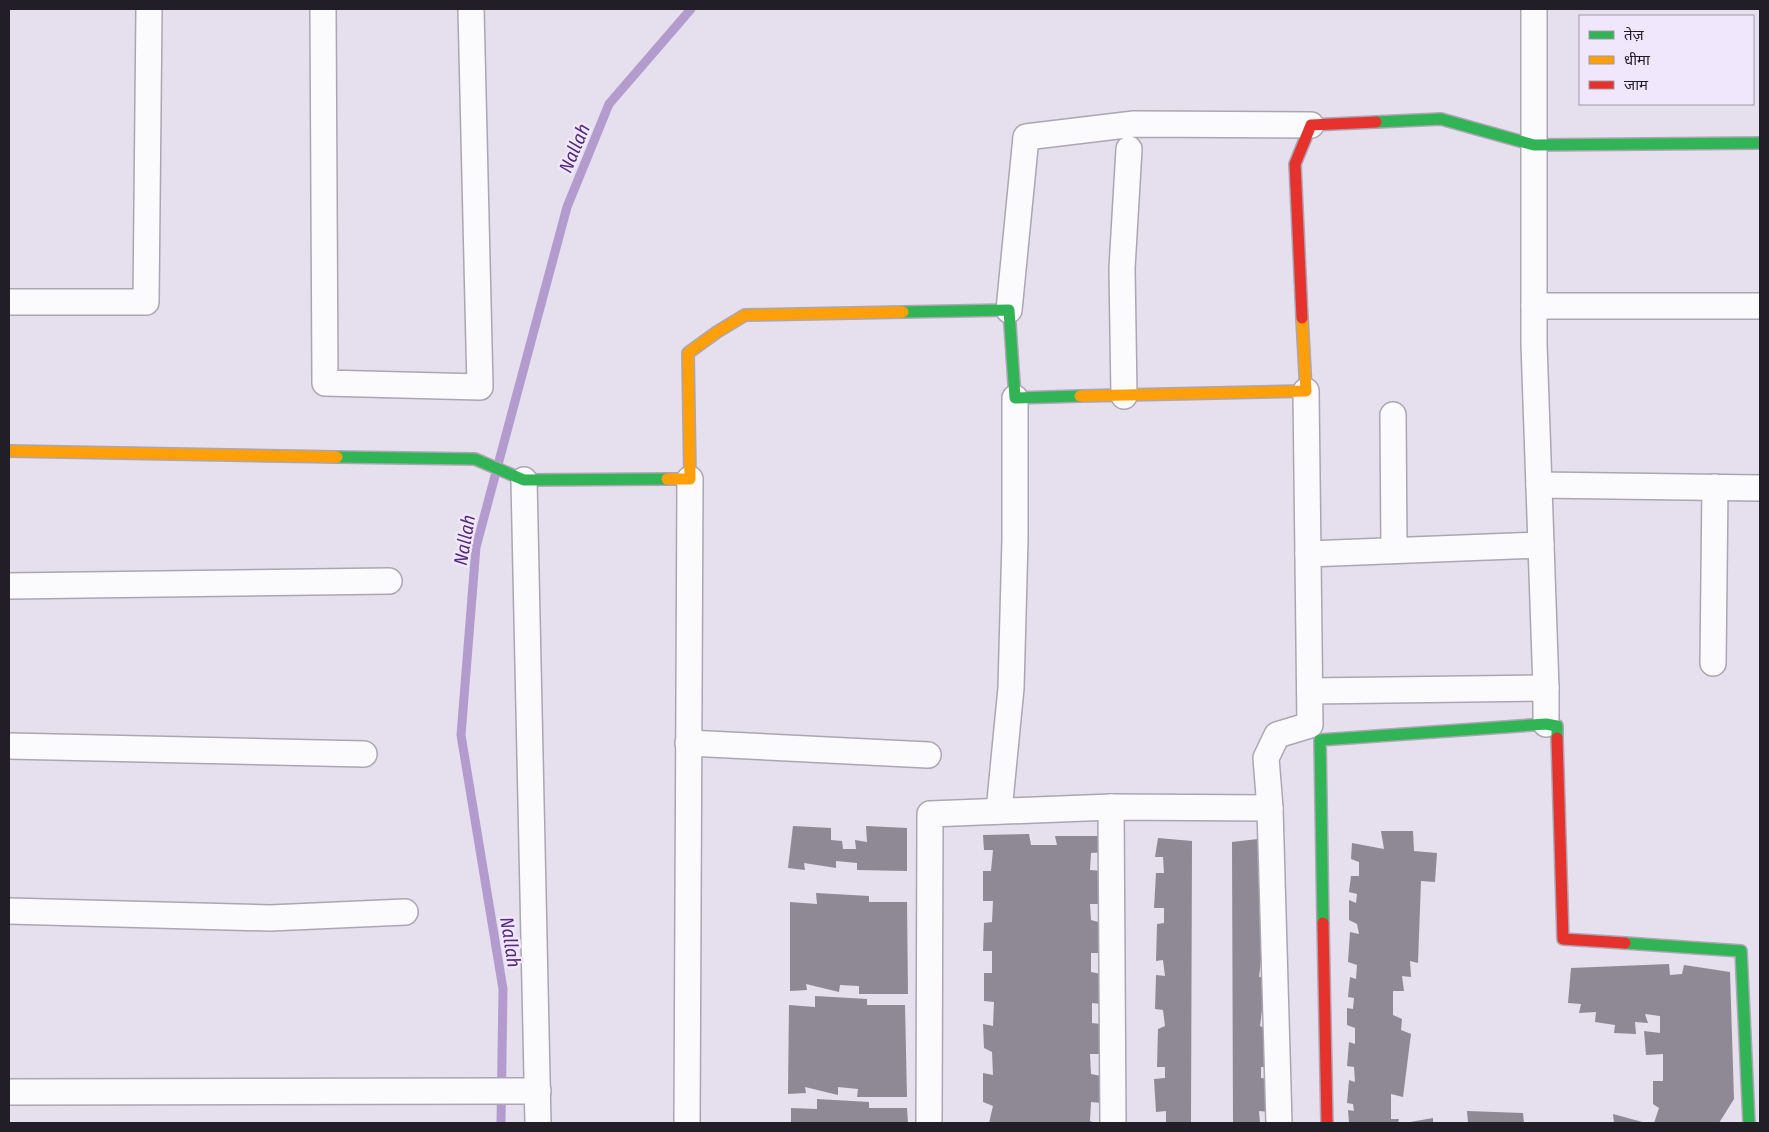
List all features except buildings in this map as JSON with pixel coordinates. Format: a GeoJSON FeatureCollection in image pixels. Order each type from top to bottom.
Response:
{"type":"FeatureCollection","features":[{"type":"Feature","properties":{"kind":"street"},"geometry":{"type":"LineString","coordinates":[[9,302],[146,302],[148,9]]}},
{"type":"Feature","properties":{"kind":"street"},"geometry":{"type":"LineString","coordinates":[[323,9],[325,382],[480,387],[470,9]]}},
{"type":"Feature","properties":{"kind":"street"},"geometry":{"type":"LineString","coordinates":[[1534,9],[1534,344],[1546,724]]}},
{"type":"Feature","properties":{"kind":"street"},"geometry":{"type":"LineString","coordinates":[[999,812],[1011,688],[1015,540],[1015,398],[1009,310],[1026,137],[1134,124],[1311,125],[1441,119],[1534,144],[1760,143]]}},
{"type":"Feature","properties":{"kind":"street"},"geometry":{"type":"LineString","coordinates":[[1279,1123],[1270,808],[1266,758],[1277,735],[1310,725],[1306,391],[1295,164],[1311,125]]}},
{"type":"Feature","properties":{"kind":"street"},"geometry":{"type":"LineString","coordinates":[[1124,396],[1122,268],[1129,149]]}},
{"type":"Feature","properties":{"kind":"street"},"geometry":{"type":"LineString","coordinates":[[1534,306],[1760,306]]}},
{"type":"Feature","properties":{"kind":"street"},"geometry":{"type":"LineString","coordinates":[[687,1123],[690,479],[688,353],[717,332],[746,315],[1009,310]]}},
{"type":"Feature","properties":{"kind":"street"},"geometry":{"type":"LineString","coordinates":[[1015,398],[1306,391]]}},
{"type":"Feature","properties":{"kind":"street"},"geometry":{"type":"LineString","coordinates":[[1394,415],[1394,550]]}},
{"type":"Feature","properties":{"kind":"street"},"geometry":{"type":"LineString","coordinates":[[9,451],[475,459],[524,480],[690,479]]}},
{"type":"Feature","properties":{"kind":"street"},"geometry":{"type":"LineString","coordinates":[[524,480],[538,1123]]}},
{"type":"Feature","properties":{"kind":"street"},"geometry":{"type":"LineString","coordinates":[[1539,484],[1760,488]]}},
{"type":"Feature","properties":{"kind":"street"},"geometry":{"type":"LineString","coordinates":[[1713,663],[1715,487]]}},
{"type":"Feature","properties":{"kind":"street"},"geometry":{"type":"LineString","coordinates":[[1308,554],[1541,545]]}},
{"type":"Feature","properties":{"kind":"street"},"geometry":{"type":"LineString","coordinates":[[9,586],[389,581]]}},
{"type":"Feature","properties":{"kind":"street"},"geometry":{"type":"LineString","coordinates":[[1310,691],[1546,688]]}},
{"type":"Feature","properties":{"kind":"street"},"geometry":{"type":"LineString","coordinates":[[1327,1123],[1320,740],[1546,724],[1556,726],[1563,939],[1741,951],[1748,1123]]}},
{"type":"Feature","properties":{"kind":"street"},"geometry":{"type":"LineString","coordinates":[[688,743],[928,754]]}},
{"type":"Feature","properties":{"kind":"street"},"geometry":{"type":"LineString","coordinates":[[9,746],[364,754]]}},
{"type":"Feature","properties":{"kind":"street"},"geometry":{"type":"LineString","coordinates":[[1111,807],[1113,1123]]}},
{"type":"Feature","properties":{"kind":"street"},"geometry":{"type":"LineString","coordinates":[[929,1123],[930,814],[1111,807],[1270,808]]}},
{"type":"Feature","properties":{"kind":"street"},"geometry":{"type":"LineString","coordinates":[[9,911],[270,918],[405,912]]}},
{"type":"Feature","properties":{"kind":"street"},"geometry":{"type":"LineString","coordinates":[[9,1092],[538,1091]]}},
{"type":"Feature","properties":{"kind":"waterway","name":"Nallah"},"geometry":{"type":"LineString","coordinates":[[501,1123],[503,989],[461,735],[476,547],[567,207],[609,104],[691,9]]}},
{"type":"Feature","properties":{"kind":"traffic: fast"},"geometry":{"type":"LineString","coordinates":[[1376,122],[1441,119],[1534,145],[1760,143]]}},
{"type":"Feature","properties":{"kind":"traffic: fast"},"geometry":{"type":"LineString","coordinates":[[903,312],[1009,310],[1015,398],[1080,396]]}},
{"type":"Feature","properties":{"kind":"traffic: fast"},"geometry":{"type":"LineString","coordinates":[[337,457],[475,459],[524,480],[667,479]]}},
{"type":"Feature","properties":{"kind":"traffic: fast"},"geometry":{"type":"LineString","coordinates":[[1323,923],[1320,740],[1546,724],[1557,726],[1557,738]]}},
{"type":"Feature","properties":{"kind":"traffic: fast"},"geometry":{"type":"LineString","coordinates":[[1625,943],[1741,951],[1749,1123]]}},
{"type":"Feature","properties":{"kind":"traffic: slow"},"geometry":{"type":"LineString","coordinates":[[667,479],[690,479],[688,353],[717,332],[745,315],[903,312]]}},
{"type":"Feature","properties":{"kind":"traffic: slow"},"geometry":{"type":"LineString","coordinates":[[1080,396],[1306,391],[1302,318]]}},
{"type":"Feature","properties":{"kind":"traffic: slow"},"geometry":{"type":"LineString","coordinates":[[9,451],[337,457]]}},
{"type":"Feature","properties":{"kind":"traffic: jam"},"geometry":{"type":"LineString","coordinates":[[1302,318],[1295,164],[1311,125],[1376,122]]}},
{"type":"Feature","properties":{"kind":"traffic: jam"},"geometry":{"type":"LineString","coordinates":[[1557,738],[1563,939],[1625,943]]}},
{"type":"Feature","properties":{"kind":"traffic: jam"},"geometry":{"type":"LineString","coordinates":[[1323,923],[1327,1123]]}}]}
